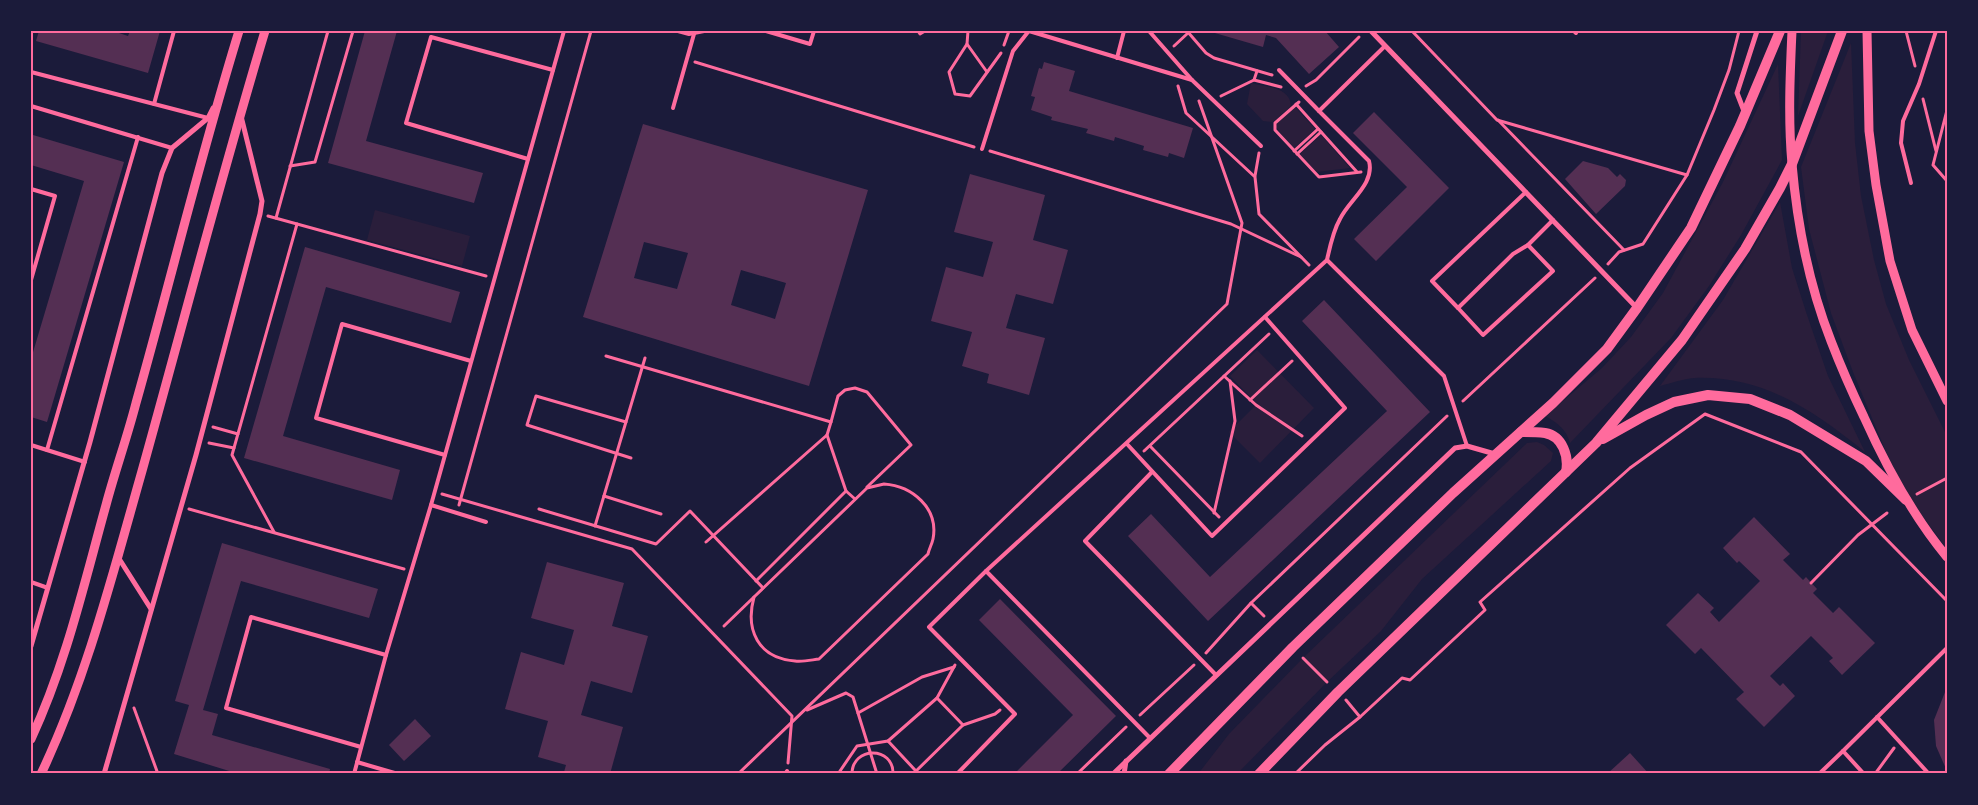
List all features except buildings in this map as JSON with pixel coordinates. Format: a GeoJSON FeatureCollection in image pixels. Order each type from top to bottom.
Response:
{"type":"FeatureCollection","features":[{"type":"Feature","properties":{"kind":"main road"},"geometry":{"type":"LineString","coordinates":[[1169,774],[1293,646],[1553,403],[1607,349],[1691,228],[1745,113],[1780,31]]}},
{"type":"Feature","properties":{"kind":"main road"},"geometry":{"type":"LineString","coordinates":[[1259,774],[1338,692],[1596,444],[1682,340],[1745,249],[1792,164],[1842,31]]}},
{"type":"Feature","properties":{"kind":"main road"},"geometry":{"type":"LineString","coordinates":[[1596,444],[1646,414],[1674,402],[1708,395],[1750,399],[1790,415],[1866,461],[1908,499]]}},
{"type":"Feature","properties":{"kind":"main road"},"geometry":{"type":"LineString","coordinates":[[1521,432],[1548,433],[1559,441],[1568,463],[1566,472]]}},
{"type":"Feature","properties":{"kind":"street"},"geometry":{"type":"LineString","coordinates":[[31,739],[42,716],[70,636],[106,504],[136,405],[218,99],[239,31]]}},
{"type":"Feature","properties":{"kind":"street"},"geometry":{"type":"LineString","coordinates":[[40,774],[58,738],[86,661],[118,556],[240,112],[265,31]]}},
{"type":"Feature","properties":{"kind":"street"},"geometry":{"type":"LineString","coordinates":[[1371,31],[1637,308]]}},
{"type":"Feature","properties":{"kind":"street"},"geometry":{"type":"LineString","coordinates":[[1745,113],[1737,93],[1757,31]]}},
{"type":"Feature","properties":{"kind":"street"},"geometry":{"type":"LineString","coordinates":[[1792,31],[1789,92],[1792,164],[1802,233],[1814,289],[1830,339],[1875,442],[1908,499],[1947,557]]}},
{"type":"Feature","properties":{"kind":"street"},"geometry":{"type":"LineString","coordinates":[[1867,31],[1869,131],[1876,185],[1890,261],[1912,330],[1947,401]]}},
{"type":"Feature","properties":{"kind":"street"},"geometry":{"type":"LineString","coordinates":[[31,646],[85,462],[162,173],[172,148],[208,118],[218,99]]}},
{"type":"Feature","properties":{"kind":"street"},"geometry":{"type":"LineString","coordinates":[[104,774],[181,506],[260,214],[262,201],[240,112]]}},
{"type":"Feature","properties":{"kind":"street"},"geometry":{"type":"LineString","coordinates":[[1113,774],[1455,448],[1467,446],[1496,455]]}},
{"type":"Feature","properties":{"kind":"street"},"geometry":{"type":"LineString","coordinates":[[118,556],[151,609]]}},
{"type":"Feature","properties":{"kind":"street"},"geometry":{"type":"LineString","coordinates":[[1124,774],[1126,761]]}},
{"type":"Feature","properties":{"kind":"lane"},"geometry":{"type":"LineString","coordinates":[[154,104],[174,31]]}},
{"type":"Feature","properties":{"kind":"lane"},"geometry":{"type":"LineString","coordinates":[[354,774],[386,655],[435,491],[564,31]]}},
{"type":"Feature","properties":{"kind":"lane"},"geometry":{"type":"LineString","coordinates":[[678,31],[694,34],[704,31]]}},
{"type":"Feature","properties":{"kind":"lane"},"geometry":{"type":"LineString","coordinates":[[766,31],[810,44],[814,31]]}},
{"type":"Feature","properties":{"kind":"lane"},"geometry":{"type":"LineString","coordinates":[[1117,58],[1124,31]]}},
{"type":"Feature","properties":{"kind":"lane"},"geometry":{"type":"LineString","coordinates":[[1149,31],[1192,80],[1261,146]]}},
{"type":"Feature","properties":{"kind":"lane"},"geometry":{"type":"LineString","coordinates":[[1911,183],[1901,143],[1903,121],[1919,84],[1936,31]]}},
{"type":"Feature","properties":{"kind":"lane"},"geometry":{"type":"LineString","coordinates":[[982,149],[1013,52],[1028,32],[1192,80]]}},
{"type":"Feature","properties":{"kind":"lane"},"geometry":{"type":"LineString","coordinates":[[672,108],[694,34]]}},
{"type":"Feature","properties":{"kind":"lane"},"geometry":{"type":"LineString","coordinates":[[528,159],[406,123],[431,37],[553,70]]}},
{"type":"Feature","properties":{"kind":"lane"},"geometry":{"type":"LineString","coordinates":[[1319,111],[1385,46]]}},
{"type":"Feature","properties":{"kind":"lane"},"geometry":{"type":"LineString","coordinates":[[957,774],[1015,714],[929,627],[986,571],[1326,260],[1340,218],[1366,182],[1371,170],[1369,161],[1279,70]]}},
{"type":"Feature","properties":{"kind":"lane"},"geometry":{"type":"LineString","coordinates":[[31,72],[208,118]]}},
{"type":"Feature","properties":{"kind":"lane"},"geometry":{"type":"LineString","coordinates":[[31,106],[172,148]]}},
{"type":"Feature","properties":{"kind":"lane"},"geometry":{"type":"LineString","coordinates":[[47,450],[138,137]]}},
{"type":"Feature","properties":{"kind":"lane"},"geometry":{"type":"LineString","coordinates":[[31,189],[55,196],[31,280]]}},
{"type":"Feature","properties":{"kind":"lane"},"geometry":{"type":"LineString","coordinates":[[1526,192],[1432,281],[1483,335],[1553,271],[1528,245]]}},
{"type":"Feature","properties":{"kind":"lane"},"geometry":{"type":"LineString","coordinates":[[1458,308],[1513,254],[1528,245],[1553,220]]}},
{"type":"Feature","properties":{"kind":"lane"},"geometry":{"type":"LineString","coordinates":[[1326,260],[1444,376],[1467,446]]}},
{"type":"Feature","properties":{"kind":"lane"},"geometry":{"type":"LineString","coordinates":[[1127,444],[1212,536],[1345,408],[1265,317]]}},
{"type":"Feature","properties":{"kind":"lane"},"geometry":{"type":"LineString","coordinates":[[445,455],[316,418],[342,324],[471,361]]}},
{"type":"Feature","properties":{"kind":"lane"},"geometry":{"type":"LineString","coordinates":[[31,445],[85,462]]}},
{"type":"Feature","properties":{"kind":"lane"},"geometry":{"type":"LineString","coordinates":[[1152,472],[1085,540],[1216,676]]}},
{"type":"Feature","properties":{"kind":"lane"},"geometry":{"type":"LineString","coordinates":[[431,505],[486,522]]}},
{"type":"Feature","properties":{"kind":"lane"},"geometry":{"type":"LineString","coordinates":[[986,571],[1150,738]]}},
{"type":"Feature","properties":{"kind":"lane"},"geometry":{"type":"LineString","coordinates":[[31,582],[49,588]]}},
{"type":"Feature","properties":{"kind":"lane"},"geometry":{"type":"LineString","coordinates":[[361,747],[226,708],[251,617],[386,655]]}},
{"type":"Feature","properties":{"kind":"lane"},"geometry":{"type":"LineString","coordinates":[[1820,774],[1947,648]]}},
{"type":"Feature","properties":{"kind":"lane"},"geometry":{"type":"LineString","coordinates":[[1877,717],[1929,774]]}},
{"type":"Feature","properties":{"kind":"lane"},"geometry":{"type":"LineString","coordinates":[[1843,751],[1864,774]]}},
{"type":"Feature","properties":{"kind":"lane"},"geometry":{"type":"LineString","coordinates":[[357,762],[398,774]]}},
{"type":"Feature","properties":{"kind":"path"},"geometry":{"type":"LineString","coordinates":[[276,218],[328,31]]}},
{"type":"Feature","properties":{"kind":"path"},"geometry":{"type":"LineString","coordinates":[[290,166],[315,162],[354,31]]}},
{"type":"Feature","properties":{"kind":"path"},"geometry":{"type":"LineString","coordinates":[[457,513],[591,31]]}},
{"type":"Feature","properties":{"kind":"path"},"geometry":{"type":"LineString","coordinates":[[918,31],[920,34],[925,31]]}},
{"type":"Feature","properties":{"kind":"path"},"geometry":{"type":"LineString","coordinates":[[968,31],[967,44],[949,72],[955,94],[970,96],[1002,52],[1009,31]]}},
{"type":"Feature","properties":{"kind":"path"},"geometry":{"type":"LineString","coordinates":[[1412,31],[1624,250]]}},
{"type":"Feature","properties":{"kind":"path"},"geometry":{"type":"LineString","coordinates":[[1077,774],[1200,660],[1250,603],[1619,252],[1643,244],[1687,175],[1729,70],[1739,31]]}},
{"type":"Feature","properties":{"kind":"path"},"geometry":{"type":"LineString","coordinates":[[1167,52],[1187,32],[1214,58],[1288,79]]}},
{"type":"Feature","properties":{"kind":"path"},"geometry":{"type":"LineString","coordinates":[[1213,100],[1254,80],[1289,89],[1298,89],[1316,80],[1359,37]]}},
{"type":"Feature","properties":{"kind":"path"},"geometry":{"type":"LineString","coordinates":[[967,44],[987,72]]}},
{"type":"Feature","properties":{"kind":"path"},"geometry":{"type":"LineString","coordinates":[[687,60],[1232,224],[1301,257],[1259,214],[1255,177],[1261,146]]}},
{"type":"Feature","properties":{"kind":"path"},"geometry":{"type":"LineString","coordinates":[[1254,80],[1257,71]]}},
{"type":"Feature","properties":{"kind":"path"},"geometry":{"type":"LineString","coordinates":[[1175,74],[1186,113],[1255,177]]}},
{"type":"Feature","properties":{"kind":"path"},"geometry":{"type":"LineString","coordinates":[[738,774],[1227,304],[1242,223],[1192,80]]}},
{"type":"Feature","properties":{"kind":"path"},"geometry":{"type":"LineString","coordinates":[[1305,96],[1275,123],[1274,127],[1295,152],[1319,177],[1371,170]]}},
{"type":"Feature","properties":{"kind":"path"},"geometry":{"type":"LineString","coordinates":[[1296,104],[1366,182]]}},
{"type":"Feature","properties":{"kind":"path"},"geometry":{"type":"LineString","coordinates":[[1947,110],[1933,165],[1947,181]]}},
{"type":"Feature","properties":{"kind":"path"},"geometry":{"type":"LineString","coordinates":[[1497,120],[1687,175]]}},
{"type":"Feature","properties":{"kind":"path"},"geometry":{"type":"LineString","coordinates":[[1295,152],[1319,130]]}},
{"type":"Feature","properties":{"kind":"path"},"geometry":{"type":"LineString","coordinates":[[260,214],[495,278]]}},
{"type":"Feature","properties":{"kind":"path"},"geometry":{"type":"LineString","coordinates":[[274,532],[232,455],[297,224]]}},
{"type":"Feature","properties":{"kind":"path"},"geometry":{"type":"LineString","coordinates":[[1138,456],[1274,328]]}},
{"type":"Feature","properties":{"kind":"path"},"geometry":{"type":"LineString","coordinates":[[1250,400],[1298,355]]}},
{"type":"Feature","properties":{"kind":"path"},"geometry":{"type":"LineString","coordinates":[[606,356],[831,422]]}},
{"type":"Feature","properties":{"kind":"path"},"geometry":{"type":"LineString","coordinates":[[595,526],[645,358]]}},
{"type":"Feature","properties":{"kind":"path"},"geometry":{"type":"LineString","coordinates":[[1224,376],[1250,400],[1310,442]]}},
{"type":"Feature","properties":{"kind":"path"},"geometry":{"type":"LineString","coordinates":[[1214,513],[1235,421],[1230,381]]}},
{"type":"Feature","properties":{"kind":"path"},"geometry":{"type":"LineString","coordinates":[[706,542],[826,435],[838,396],[845,390],[855,388],[867,392],[911,445],[724,626]]}},
{"type":"Feature","properties":{"kind":"path"},"geometry":{"type":"LineString","coordinates":[[626,422],[536,396],[527,425],[631,458]]}},
{"type":"Feature","properties":{"kind":"path"},"geometry":{"type":"LineString","coordinates":[[1295,774],[1325,745],[1360,717],[1402,678],[1410,680],[1485,610],[1480,602],[1630,468],[1705,414],[1801,452],[1947,601]]}},
{"type":"Feature","properties":{"kind":"path"},"geometry":{"type":"LineString","coordinates":[[213,427],[238,434]]}},
{"type":"Feature","properties":{"kind":"path"},"geometry":{"type":"LineString","coordinates":[[826,435],[846,490],[855,499]]}},
{"type":"Feature","properties":{"kind":"path"},"geometry":{"type":"LineString","coordinates":[[207,450],[209,442],[234,448]]}},
{"type":"Feature","properties":{"kind":"path"},"geometry":{"type":"LineString","coordinates":[[1150,446],[1225,524]]}},
{"type":"Feature","properties":{"kind":"path"},"geometry":{"type":"LineString","coordinates":[[1908,499],[1947,478]]}},
{"type":"Feature","properties":{"kind":"path"},"geometry":{"type":"LineString","coordinates":[[754,596],[750,621],[755,636],[763,650],[780,659],[797,662],[819,659],[928,554],[933,538],[933,520],[923,501],[905,488],[897,485],[884,484],[867,488]]}},
{"type":"Feature","properties":{"kind":"path"},"geometry":{"type":"LineString","coordinates":[[756,581],[846,490]]}},
{"type":"Feature","properties":{"kind":"path"},"geometry":{"type":"LineString","coordinates":[[435,491],[632,549],[792,716]]}},
{"type":"Feature","properties":{"kind":"path"},"geometry":{"type":"LineString","coordinates":[[604,496],[661,514]]}},
{"type":"Feature","properties":{"kind":"path"},"geometry":{"type":"LineString","coordinates":[[187,518],[192,500]]}},
{"type":"Feature","properties":{"kind":"path"},"geometry":{"type":"LineString","coordinates":[[181,506],[412,571]]}},
{"type":"Feature","properties":{"kind":"path"},"geometry":{"type":"LineString","coordinates":[[540,509],[656,544],[690,511],[763,588]]}},
{"type":"Feature","properties":{"kind":"path"},"geometry":{"type":"LineString","coordinates":[[1811,583],[1871,524],[1886,513]]}},
{"type":"Feature","properties":{"kind":"path"},"geometry":{"type":"LineString","coordinates":[[1304,658],[1327,682]]}},
{"type":"Feature","properties":{"kind":"path"},"geometry":{"type":"LineString","coordinates":[[858,713],[922,677],[954,666],[962,660]]}},
{"type":"Feature","properties":{"kind":"path"},"geometry":{"type":"LineString","coordinates":[[838,774],[858,746],[888,741],[936,698],[954,666]]}},
{"type":"Feature","properties":{"kind":"path"},"geometry":{"type":"LineString","coordinates":[[792,716],[846,692],[853,697],[877,774]]}},
{"type":"Feature","properties":{"kind":"path"},"geometry":{"type":"LineString","coordinates":[[936,698],[963,726]]}},
{"type":"Feature","properties":{"kind":"path"},"geometry":{"type":"LineString","coordinates":[[131,700],[158,774]]}},
{"type":"Feature","properties":{"kind":"path"},"geometry":{"type":"LineString","coordinates":[[1346,700],[1360,717]]}},
{"type":"Feature","properties":{"kind":"path"},"geometry":{"type":"LineString","coordinates":[[888,741],[914,772],[963,726],[995,714],[1006,704]]}},
{"type":"Feature","properties":{"kind":"path"},"geometry":{"type":"LineString","coordinates":[[787,773],[792,716]]}},
{"type":"Feature","properties":{"kind":"path"},"geometry":{"type":"LineString","coordinates":[[1875,774],[1899,742]]}},
{"type":"Feature","properties":{"kind":"path"},"geometry":{"type":"LineString","coordinates":[[852,774],[855,761],[861,755],[870,752],[877,752],[890,761],[893,774]]}},
{"type":"Feature","properties":{"kind":"shaded area"},"geometry":{"type":"Polygon","coordinates":[[[1801,31],[1828,31],[1798,116],[1801,31]]]}},
{"type":"Feature","properties":{"kind":"shaded area"},"geometry":{"type":"Polygon","coordinates":[[[1851,43],[1855,143],[1861,196],[1874,260],[1886,304],[1909,360],[1947,436],[1947,549],[1912,502],[1891,464],[1831,313],[1809,229],[1801,167],[1851,43]]]}},
{"type":"Feature","properties":{"kind":"shaded area"},"geometry":{"type":"Polygon","coordinates":[[[1778,64],[1782,160],[1741,235],[1709,286],[1671,338],[1570,443],[1561,427],[1545,416],[1602,368],[1631,337],[1663,293],[1723,182],[1778,64]]]}},
{"type":"Feature","properties":{"kind":"shaded area"},"geometry":{"type":"Polygon","coordinates":[[[1251,83],[1282,91],[1290,100],[1291,106],[1273,122],[1263,121],[1247,104],[1251,83]]]}},
{"type":"Feature","properties":{"kind":"shaded area"},"geometry":{"type":"Polygon","coordinates":[[[1295,107],[1315,129],[1293,149],[1276,127],[1277,123],[1295,107]]]}},
{"type":"Feature","properties":{"kind":"shaded area"},"geometry":{"type":"Polygon","coordinates":[[[1321,135],[1350,168],[1317,172],[1299,155],[1321,135]]]}},
{"type":"Feature","properties":{"kind":"shaded area"},"geometry":{"type":"Polygon","coordinates":[[[1780,202],[1792,268],[1807,315],[1828,376],[1865,452],[1807,410],[1765,389],[1719,379],[1694,378],[1660,386],[1723,300],[1780,202]]]}},
{"type":"Feature","properties":{"kind":"shaded area"},"geometry":{"type":"Polygon","coordinates":[[[375,210],[470,236],[462,266],[367,240],[375,210]]]}},
{"type":"Feature","properties":{"kind":"shaded area"},"geometry":{"type":"Polygon","coordinates":[[[1257,350],[1314,408],[1260,463],[1229,432],[1257,404],[1230,376],[1257,350]]]}},
{"type":"Feature","properties":{"kind":"shaded area"},"geometry":{"type":"Polygon","coordinates":[[[1537,442],[1553,453],[1551,461],[1422,579],[1381,631],[1327,682],[1237,774],[1198,774],[1229,734],[1303,658],[1527,443],[1537,442]]]}}]}
